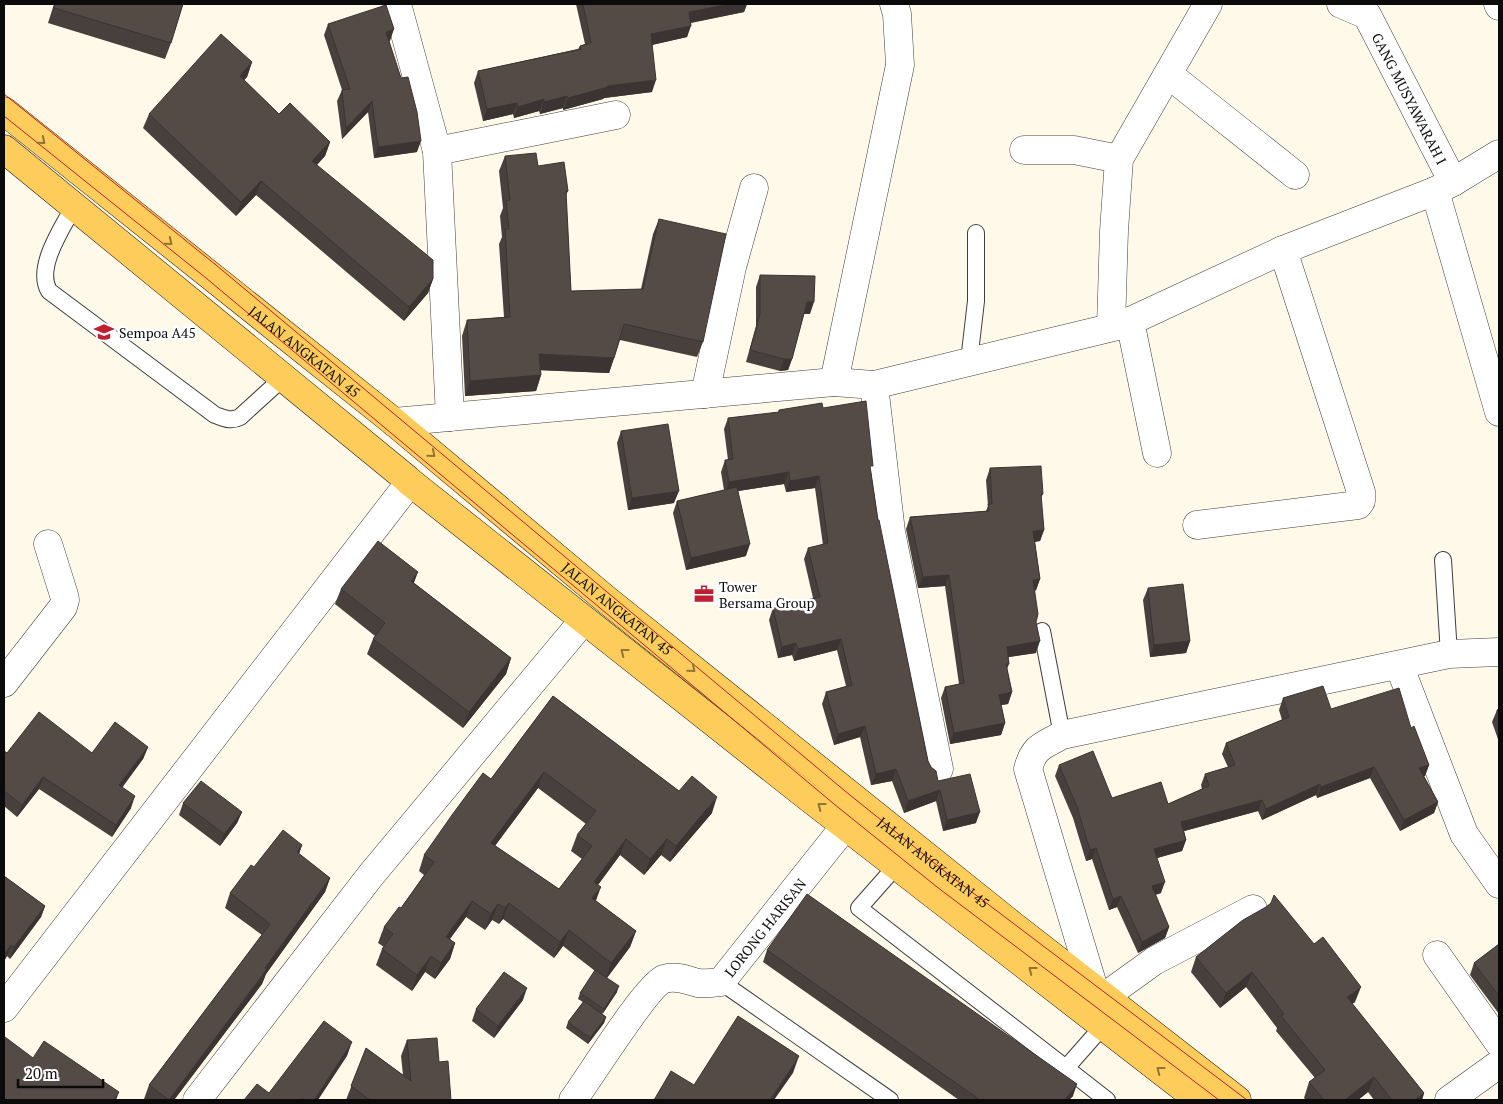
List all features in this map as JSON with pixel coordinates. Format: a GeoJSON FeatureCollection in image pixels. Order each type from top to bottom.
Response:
{"type":"FeatureCollection","features":[{"type":"Feature","properties":{"kind":"main road","name":"JALAN ANGKATAN 45"},"geometry":{"type":"LineString","coordinates":[[4,111],[394,422],[608,601],[1012,926],[1237,1100]]}},
{"type":"Feature","properties":{"kind":"main road","name":"JALAN ANGKATAN 45"},"geometry":{"type":"LineString","coordinates":[[4,148],[410,482],[583,621],[1198,1100]]}},
{"type":"Feature","properties":{"kind":"street"},"geometry":{"type":"LineString","coordinates":[[397,4],[437,151],[450,417]]}},
{"type":"Feature","properties":{"kind":"street"},"geometry":{"type":"LineString","coordinates":[[1157,453],[1121,324],[1114,231],[1119,159],[1208,4]]}},
{"type":"Feature","properties":{"kind":"street","name":"GANG MUSYAWARAH I"},"geometry":{"type":"LineString","coordinates":[[1341,4],[1367,15],[1444,186],[1499,412]]}},
{"type":"Feature","properties":{"kind":"street"},"geometry":{"type":"LineString","coordinates":[[834,382],[900,65],[902,7]]}},
{"type":"Feature","properties":{"kind":"street"},"geometry":{"type":"LineString","coordinates":[[1168,74],[1295,175]]}},
{"type":"Feature","properties":{"kind":"street"},"geometry":{"type":"LineString","coordinates":[[437,151],[616,115]]}},
{"type":"Feature","properties":{"kind":"street"},"geometry":{"type":"LineString","coordinates":[[1024,150],[1074,150],[1119,159]]}},
{"type":"Feature","properties":{"kind":"street"},"geometry":{"type":"LineString","coordinates":[[394,422],[834,382],[874,385],[1121,324],[1283,250],[1444,186],[1499,154]]}},
{"type":"Feature","properties":{"kind":"street"},"geometry":{"type":"LineString","coordinates":[[705,394],[732,267],[754,188]]}},
{"type":"Feature","properties":{"kind":"street"},"geometry":{"type":"LineString","coordinates":[[1197,525],[1358,506],[1361,501],[1362,492],[1283,250]]}},
{"type":"Feature","properties":{"kind":"street"},"geometry":{"type":"LineString","coordinates":[[874,385],[891,532],[939,769]]}},
{"type":"Feature","properties":{"kind":"street"},"geometry":{"type":"LineString","coordinates":[[4,1008],[410,482]]}},
{"type":"Feature","properties":{"kind":"street"},"geometry":{"type":"LineString","coordinates":[[4,683],[63,607],[64,595],[48,544]]}},
{"type":"Feature","properties":{"kind":"street"},"geometry":{"type":"LineString","coordinates":[[197,1100],[371,874],[583,621]]}},
{"type":"Feature","properties":{"kind":"street"},"geometry":{"type":"LineString","coordinates":[[1253,909],[1154,961],[1099,993],[1028,769],[1031,758],[1037,749],[1062,735],[1449,654],[1499,652]]}},
{"type":"Feature","properties":{"kind":"street"},"geometry":{"type":"LineString","coordinates":[[1398,665],[1464,834],[1499,884]]}},
{"type":"Feature","properties":{"kind":"street","name":"LORONG HARISAN"},"geometry":{"type":"LineString","coordinates":[[573,1100],[641,1002],[655,985],[664,979],[676,977],[709,984],[721,982],[846,826]]}},
{"type":"Feature","properties":{"kind":"street"},"geometry":{"type":"LineString","coordinates":[[1437,955],[1499,1043]]}},
{"type":"Feature","properties":{"kind":"street"},"geometry":{"type":"LineString","coordinates":[[1449,1100],[1499,1064]]}},
{"type":"Feature","properties":{"kind":"lane"},"geometry":{"type":"LineString","coordinates":[[74,206],[50,253],[45,269],[45,284],[49,290],[215,415],[229,420],[240,417],[284,377]]}},
{"type":"Feature","properties":{"kind":"lane"},"geometry":{"type":"LineString","coordinates":[[969,360],[976,301],[976,233]]}},
{"type":"Feature","properties":{"kind":"lane"},"geometry":{"type":"LineString","coordinates":[[1443,560],[1449,654]]}},
{"type":"Feature","properties":{"kind":"lane"},"geometry":{"type":"LineString","coordinates":[[1042,631],[1062,735]]}},
{"type":"Feature","properties":{"kind":"lane"},"geometry":{"type":"LineString","coordinates":[[897,865],[859,908],[1106,1100]]}},
{"type":"Feature","properties":{"kind":"lane"},"geometry":{"type":"LineString","coordinates":[[721,982],[890,1100]]}},
{"type":"Feature","properties":{"kind":"lane"},"geometry":{"type":"LineString","coordinates":[[1066,1068],[1103,1026]]}},
{"type":"Feature","properties":{"kind":"building"},"geometry":{"type":"Polygon","coordinates":[[[55,4],[183,4],[171,43],[54,8],[55,4]]]}},
{"type":"Feature","properties":{"kind":"building"},"geometry":{"type":"Polygon","coordinates":[[[583,4],[731,4],[689,12],[691,26],[651,34],[656,80],[607,86],[568,98],[567,96],[544,102],[544,99],[518,107],[517,103],[487,109],[478,71],[581,49],[580,46],[591,43],[583,4]]]}},
{"type":"Feature","properties":{"kind":"building"},"geometry":{"type":"Polygon","coordinates":[[[386,5],[394,29],[386,32],[401,78],[408,77],[417,112],[421,141],[378,147],[372,101],[346,128],[342,90],[350,89],[328,24],[386,5]]]}},
{"type":"Feature","properties":{"kind":"building"},"geometry":{"type":"Polygon","coordinates":[[[221,34],[252,62],[240,76],[279,114],[290,103],[330,142],[312,161],[433,260],[433,279],[409,307],[261,181],[241,202],[149,114],[221,34]]]}},
{"type":"Feature","properties":{"kind":"building"},"geometry":{"type":"Polygon","coordinates":[[[536,153],[538,166],[564,162],[568,191],[566,191],[571,291],[643,289],[659,219],[726,234],[703,342],[624,324],[614,358],[539,354],[541,375],[470,381],[467,320],[510,317],[505,229],[509,229],[506,201],[510,200],[505,156],[536,153]]]}},
{"type":"Feature","properties":{"kind":"building"},"geometry":{"type":"Polygon","coordinates":[[[760,275],[815,276],[814,302],[807,302],[792,359],[784,359],[750,350],[760,314],[760,275]]]}},
{"type":"Feature","properties":{"kind":"building"},"geometry":{"type":"Polygon","coordinates":[[[866,401],[873,466],[870,466],[878,520],[928,761],[936,771],[938,781],[970,774],[980,812],[947,820],[940,790],[908,801],[896,769],[876,774],[865,726],[838,734],[826,692],[852,685],[841,639],[798,649],[796,643],[782,647],[773,608],[820,597],[808,548],[828,543],[819,476],[790,481],[789,472],[729,482],[725,460],[733,459],[728,418],[779,412],[779,410],[822,403],[823,408],[866,401]]]}},
{"type":"Feature","properties":{"kind":"building"},"geometry":{"type":"Polygon","coordinates":[[[668,424],[679,491],[632,498],[621,431],[668,424]]]}},
{"type":"Feature","properties":{"kind":"building"},"geometry":{"type":"Polygon","coordinates":[[[1041,466],[1044,530],[1033,531],[1040,579],[1033,580],[1038,614],[1036,622],[1040,641],[1007,647],[1009,664],[1006,664],[1012,692],[999,695],[1005,723],[954,733],[945,687],[964,683],[949,575],[923,577],[910,517],[989,511],[988,504],[992,504],[990,468],[1041,466]]]}},
{"type":"Feature","properties":{"kind":"building"},"geometry":{"type":"Polygon","coordinates":[[[737,487],[750,544],[691,558],[677,501],[737,487]]]}},
{"type":"Feature","properties":{"kind":"building"},"geometry":{"type":"Polygon","coordinates":[[[378,541],[418,572],[411,581],[511,658],[469,712],[373,639],[385,623],[341,589],[378,541]]]}},
{"type":"Feature","properties":{"kind":"building"},"geometry":{"type":"Polygon","coordinates":[[[1183,584],[1190,641],[1154,645],[1148,588],[1183,584]]]}},
{"type":"Feature","properties":{"kind":"building"},"geometry":{"type":"Polygon","coordinates":[[[1323,686],[1331,709],[1399,688],[1411,728],[1414,726],[1429,765],[1419,768],[1438,802],[1404,820],[1374,767],[1321,787],[1320,784],[1266,809],[1262,800],[1181,822],[1186,840],[1154,849],[1165,882],[1152,886],[1169,927],[1142,942],[1121,896],[1113,899],[1096,848],[1090,850],[1077,807],[1059,765],[1093,751],[1112,798],[1161,782],[1168,804],[1209,786],[1205,774],[1235,765],[1226,743],[1289,717],[1283,698],[1323,686]]]}},
{"type":"Feature","properties":{"kind":"building"},"geometry":{"type":"Polygon","coordinates":[[[553,696],[679,791],[692,776],[717,797],[676,846],[667,839],[650,859],[626,839],[594,882],[601,887],[592,898],[636,931],[611,963],[569,930],[560,942],[509,903],[505,908],[498,904],[491,914],[472,901],[446,937],[455,943],[441,963],[431,956],[417,975],[382,949],[393,934],[384,927],[399,907],[401,908],[434,862],[424,855],[452,815],[483,773],[491,779],[553,696]],[[544,772],[491,843],[559,889],[592,846],[577,835],[596,811],[544,772]]]}},
{"type":"Feature","properties":{"kind":"building"},"geometry":{"type":"Polygon","coordinates":[[[39,712],[92,753],[115,722],[148,747],[119,785],[135,796],[116,825],[43,777],[22,805],[4,791],[4,751],[7,753],[39,712]]]}},
{"type":"Feature","properties":{"kind":"building"},"geometry":{"type":"Polygon","coordinates":[[[201,781],[242,812],[224,834],[183,803],[201,781]]]}},
{"type":"Feature","properties":{"kind":"building"},"geometry":{"type":"Polygon","coordinates":[[[283,830],[302,845],[297,852],[330,878],[265,968],[267,969],[169,1100],[149,1085],[270,924],[230,893],[251,865],[254,867],[283,830]]]}},
{"type":"Feature","properties":{"kind":"building"},"geometry":{"type":"Polygon","coordinates":[[[4,876],[45,906],[14,947],[11,945],[4,955],[4,876]]]}},
{"type":"Feature","properties":{"kind":"building"},"geometry":{"type":"Polygon","coordinates":[[[807,894],[1077,1084],[1065,1100],[980,1100],[767,950],[807,894]]]}},
{"type":"Feature","properties":{"kind":"building"},"geometry":{"type":"Polygon","coordinates":[[[1274,895],[1314,944],[1323,937],[1361,987],[1347,997],[1424,1093],[1415,1100],[1392,1100],[1374,1077],[1345,1100],[1324,1100],[1309,1082],[1325,1070],[1281,1016],[1284,1014],[1252,972],[1226,993],[1196,957],[1243,920],[1266,907],[1271,903],[1274,895]]]}},
{"type":"Feature","properties":{"kind":"building"},"geometry":{"type":"Polygon","coordinates":[[[1499,944],[1499,996],[1474,963],[1499,944]]]}},
{"type":"Feature","properties":{"kind":"building"},"geometry":{"type":"Polygon","coordinates":[[[595,970],[619,986],[604,1009],[580,993],[595,970]]]}},
{"type":"Feature","properties":{"kind":"building"},"geometry":{"type":"Polygon","coordinates":[[[504,972],[527,988],[498,1026],[476,1009],[504,972]]]}},
{"type":"Feature","properties":{"kind":"building"},"geometry":{"type":"Polygon","coordinates":[[[584,1001],[606,1017],[590,1038],[568,1022],[584,1001]]]}},
{"type":"Feature","properties":{"kind":"building"},"geometry":{"type":"Polygon","coordinates":[[[738,1016],[799,1056],[770,1100],[654,1100],[671,1071],[694,1085],[738,1016]]]}},
{"type":"Feature","properties":{"kind":"building"},"geometry":{"type":"Polygon","coordinates":[[[324,1021],[352,1042],[314,1100],[302,1098],[301,1100],[244,1100],[257,1084],[269,1093],[324,1021]]]}},
{"type":"Feature","properties":{"kind":"building"},"geometry":{"type":"Polygon","coordinates":[[[5,1037],[33,1058],[44,1041],[119,1092],[113,1100],[4,1100],[5,1037]]]}},
{"type":"Feature","properties":{"kind":"building"},"geometry":{"type":"Polygon","coordinates":[[[437,1038],[439,1062],[448,1061],[451,1100],[370,1100],[351,1086],[366,1048],[411,1081],[407,1040],[437,1038]]]}},
{"type":"Feature","properties":{"kind":"tram line"},"geometry":{"type":"LineString","coordinates":[[4,94],[216,265],[845,791],[948,874],[1247,1100]]}},
{"type":"Feature","properties":{"kind":"tram line"},"geometry":{"type":"LineString","coordinates":[[4,116],[206,278],[834,804],[937,887],[1219,1100]]}},
{"type":"Feature","properties":{"kind":"place","name":"Sempoa A45"},"geometry":{"type":"Point","coordinates":[104,332]}},
{"type":"Feature","properties":{"kind":"place","name":"Tower Bersama Group"},"geometry":{"type":"Point","coordinates":[704,594]}}]}
